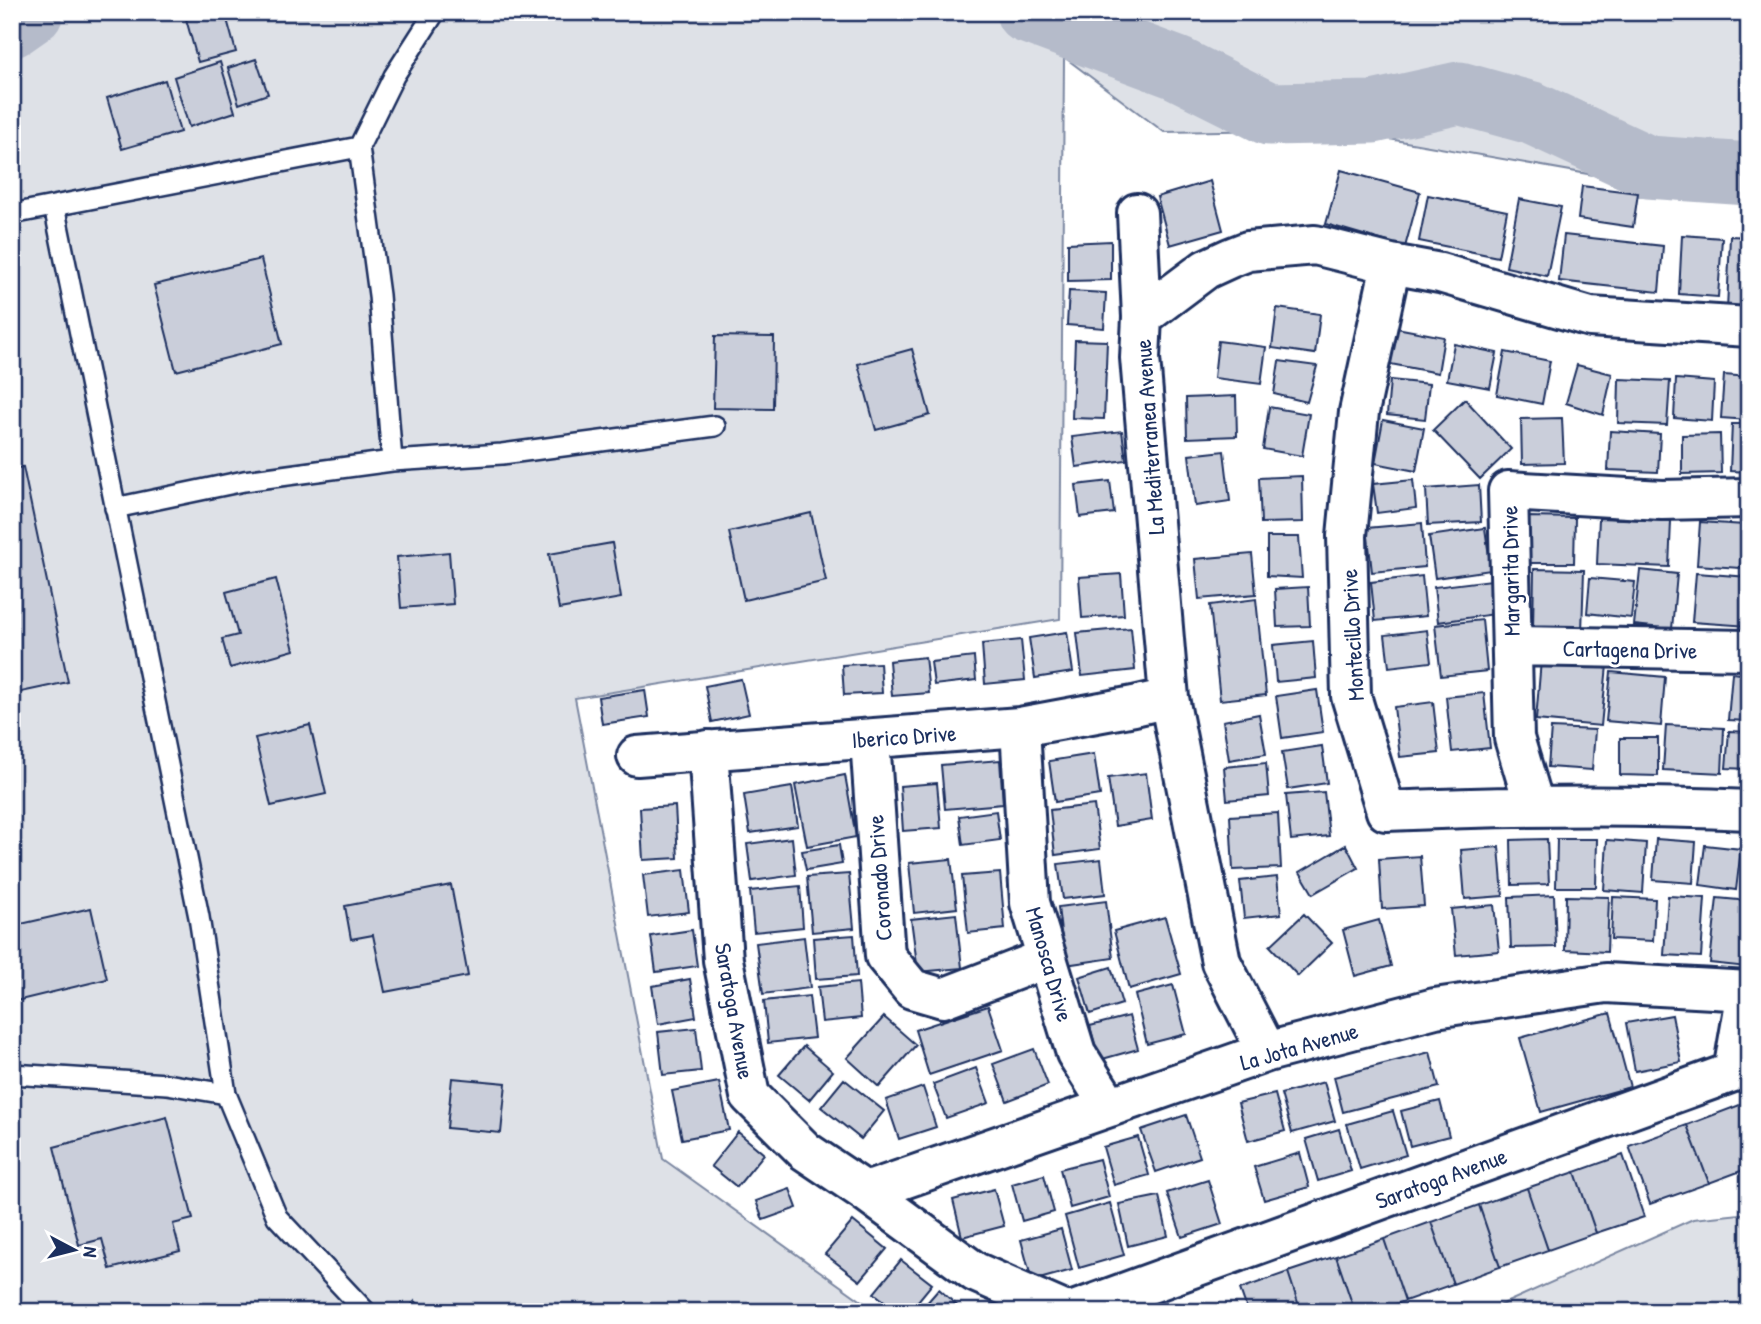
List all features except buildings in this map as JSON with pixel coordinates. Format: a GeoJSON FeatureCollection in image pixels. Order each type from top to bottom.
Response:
{"type":"FeatureCollection","features":[{"type":"Feature","properties":{"kind":"street"},"geometry":{"type":"LineString","coordinates":[[1137,213],[1142,317]]}},
{"type":"Feature","properties":{"kind":"street","name":"La Mediterranea Avenue"},"geometry":{"type":"LineString","coordinates":[[1267,1052],[1221,962],[1169,698],[1140,358],[1142,317],[1206,269],[1248,251],[1315,245],[1440,273],[1590,317],[1749,327]]}},
{"type":"Feature","properties":{"kind":"street","name":"Montecillo Drive"},"geometry":{"type":"LineString","coordinates":[[1391,264],[1359,412],[1346,536],[1352,696],[1386,811],[1534,805],[1671,806],[1749,810]]}},
{"type":"Feature","properties":{"kind":"street","name":"Margarita Drive"},"geometry":{"type":"LineString","coordinates":[[1534,805],[1514,738],[1508,491],[1662,500],[1749,498]]}},
{"type":"Feature","properties":{"kind":"street","name":"Cartagena Drive"},"geometry":{"type":"LineString","coordinates":[[1512,646],[1749,650]]}},
{"type":"Feature","properties":{"kind":"street","name":"Iberico Drive"},"geometry":{"type":"LineString","coordinates":[[637,756],[1020,727],[1169,698]]}},
{"type":"Feature","properties":{"kind":"street","name":"Manosca Drive"},"geometry":{"type":"LineString","coordinates":[[1020,727],[1030,903],[1076,1052],[1110,1107]]}},
{"type":"Feature","properties":{"kind":"street","name":"Coronado Drive"},"geometry":{"type":"LineString","coordinates":[[870,739],[885,956],[905,981],[912,989],[943,998],[1047,958]]}},
{"type":"Feature","properties":{"kind":"street","name":"Saratoga Avenue"},"geometry":{"type":"LineString","coordinates":[[708,750],[723,960],[750,1096],[805,1152],[866,1192],[975,1272],[1069,1312],[1733,1072],[1748,991]]}},
{"type":"Feature","properties":{"kind":"street","name":"La Jota Avenue"},"geometry":{"type":"LineString","coordinates":[[866,1192],[1267,1052],[1435,1008],[1606,983],[1748,991]]}},
{"type":"Feature","properties":{"kind":"lane"},"geometry":{"type":"LineString","coordinates":[[392,461],[379,295],[359,147],[394,76],[435,12]]}},
{"type":"Feature","properties":{"kind":"lane"},"geometry":{"type":"LineString","coordinates":[[12,214],[359,147]]}},
{"type":"Feature","properties":{"kind":"lane"},"geometry":{"type":"LineString","coordinates":[[54,206],[199,917],[226,1094],[277,1217],[366,1312]]}},
{"type":"Feature","properties":{"kind":"lane"},"geometry":{"type":"LineString","coordinates":[[115,508],[244,481],[392,461],[502,454],[715,426]]}},
{"type":"Feature","properties":{"kind":"lane"},"geometry":{"type":"LineString","coordinates":[[12,1074],[167,1084],[226,1094]]}},
{"type":"Feature","properties":{"kind":"shaded area"},"geometry":{"type":"Polygon","coordinates":[[[12,12],[1749,12],[1749,191],[1639,183],[1332,129],[1164,132],[1064,57],[1060,619],[575,698],[663,1159],[877,1312],[12,1312],[12,12]]]}},
{"type":"Feature","properties":{"kind":"shaded area"},"geometry":{"type":"Polygon","coordinates":[[[1749,1213],[1749,1312],[1485,1312],[1693,1219],[1749,1213]]]}},
{"type":"Feature","properties":{"kind":"waterway"},"geometry":{"type":"LineString","coordinates":[[12,26],[32,12]]}},
{"type":"Feature","properties":{"kind":"waterway"},"geometry":{"type":"LineString","coordinates":[[1027,12],[1177,68],[1269,114],[1373,112],[1459,93],[1532,113],[1648,167],[1749,174]]}}]}
